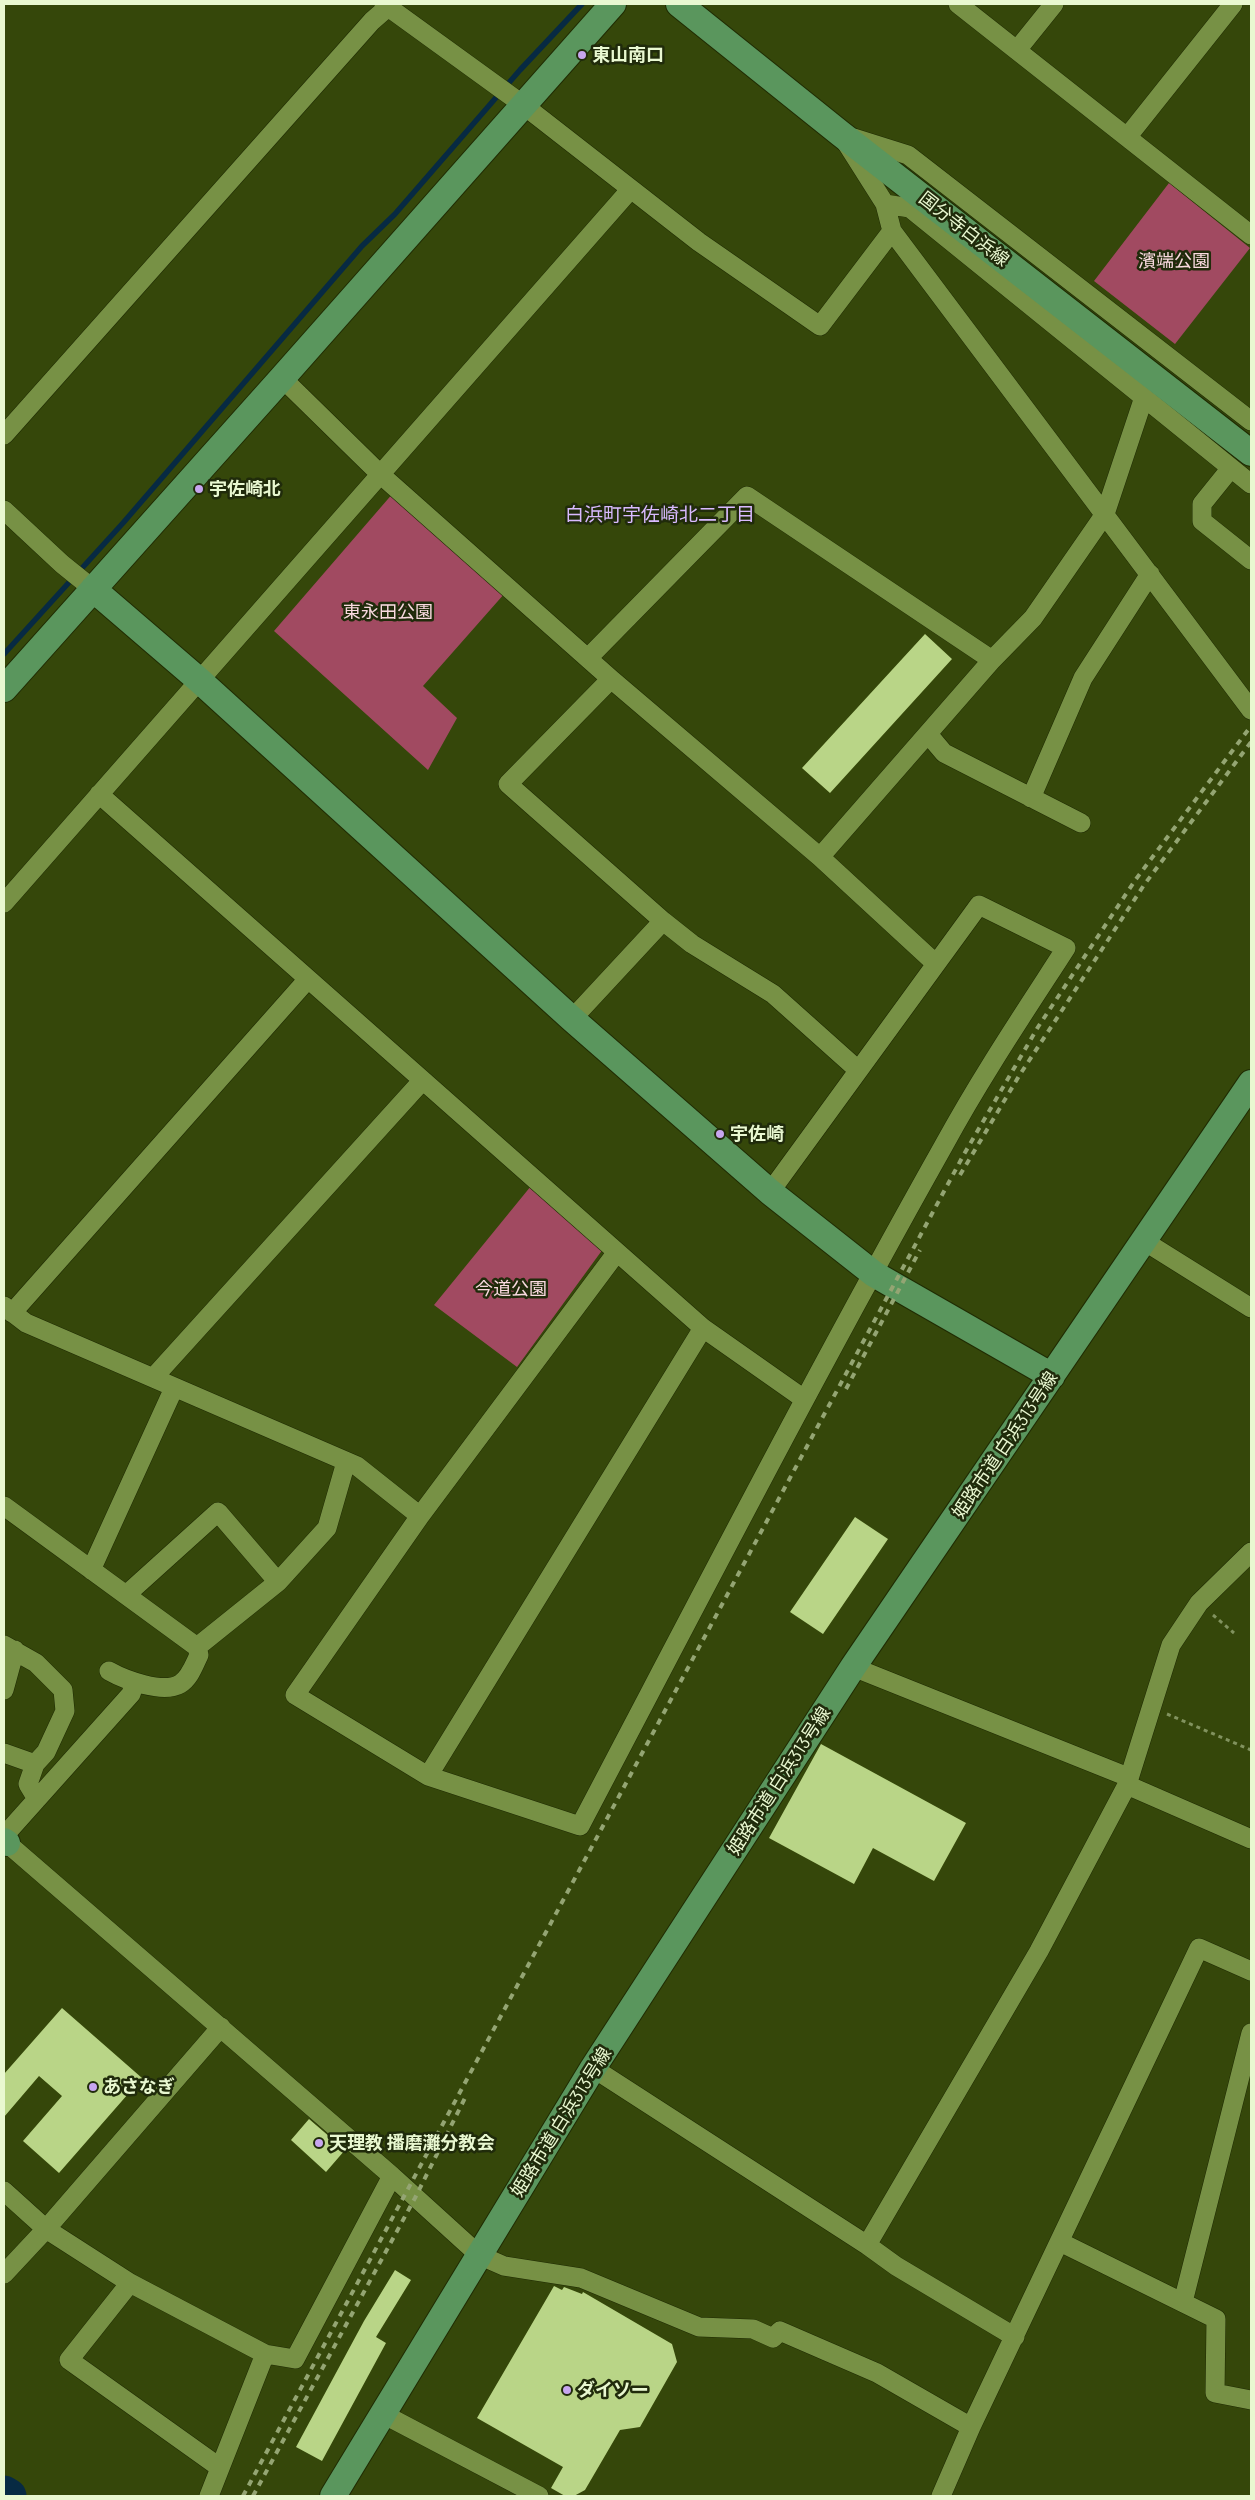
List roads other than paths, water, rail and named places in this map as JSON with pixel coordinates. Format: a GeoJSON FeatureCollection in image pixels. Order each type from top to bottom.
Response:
{"type":"FeatureCollection","features":[{"type":"Feature","properties":{"kind":"street"},"geometry":{"type":"LineString","coordinates":[[4,689],[612,4]]}},
{"type":"Feature","properties":{"kind":"street","name":"国分寺白浜線"},"geometry":{"type":"LineString","coordinates":[[679,4],[841,134],[1135,361],[1241,461]]}},
{"type":"Feature","properties":{"kind":"street"},"geometry":{"type":"LineString","coordinates":[[958,4],[1128,136],[1248,225]]}},
{"type":"Feature","properties":{"kind":"street"},"geometry":{"type":"LineString","coordinates":[[1017,50],[1054,4]]}},
{"type":"Feature","properties":{"kind":"street"},"geometry":{"type":"LineString","coordinates":[[1128,136],[1233,4]]}},
{"type":"Feature","properties":{"kind":"street"},"geometry":{"type":"LineString","coordinates":[[4,435],[386,6],[522,104],[630,190],[718,255],[820,326],[892,231]]}},
{"type":"Feature","properties":{"kind":"street"},"geometry":{"type":"LineString","coordinates":[[841,134],[885,204],[892,231],[1251,710]]}},
{"type":"Feature","properties":{"kind":"street"},"geometry":{"type":"LineString","coordinates":[[841,134],[908,155],[1251,421]]}},
{"type":"Feature","properties":{"kind":"street"},"geometry":{"type":"LineString","coordinates":[[4,903],[630,190]]}},
{"type":"Feature","properties":{"kind":"street"},"geometry":{"type":"LineString","coordinates":[[885,204],[910,208],[1144,397],[1241,461],[1251,484]]}},
{"type":"Feature","properties":{"kind":"street"},"geometry":{"type":"LineString","coordinates":[[282,378],[380,474],[611,680],[820,858],[935,963]]}},
{"type":"Feature","properties":{"kind":"street"},"geometry":{"type":"LineString","coordinates":[[820,858],[992,660],[1034,618],[1105,514],[1144,397]]}},
{"type":"Feature","properties":{"kind":"street"},"geometry":{"type":"LineString","coordinates":[[1241,461],[1202,504],[1202,521],[1251,560]]}},
{"type":"Feature","properties":{"kind":"street"},"geometry":{"type":"LineString","coordinates":[[588,658],[747,496],[992,660]]}},
{"type":"Feature","properties":{"kind":"street"},"geometry":{"type":"LineString","coordinates":[[4,510],[62,564],[200,681],[572,1019],[770,1192],[874,1274],[1052,1376]]}},
{"type":"Feature","properties":{"kind":"street"},"geometry":{"type":"LineString","coordinates":[[1031,798],[1083,678],[1150,574]]}},
{"type":"Feature","properties":{"kind":"street"},"geometry":{"type":"LineString","coordinates":[[611,680],[508,784],[663,921],[692,944],[774,994],[858,1070]]}},
{"type":"Feature","properties":{"kind":"street"},"geometry":{"type":"LineString","coordinates":[[928,734],[944,753],[1081,823]]}},
{"type":"Feature","properties":{"kind":"street"},"geometry":{"type":"LineString","coordinates":[[99,794],[703,1328],[804,1399]]}},
{"type":"Feature","properties":{"kind":"street"},"geometry":{"type":"LineString","coordinates":[[617,1252],[420,1516],[296,1694],[428,1776],[580,1826],[804,1399],[944,1144],[1066,948],[979,905],[770,1192]]}},
{"type":"Feature","properties":{"kind":"street"},"geometry":{"type":"LineString","coordinates":[[572,1019],[663,921]]}},
{"type":"Feature","properties":{"kind":"street"},"geometry":{"type":"LineString","coordinates":[[308,979],[8,1310],[26,1322],[356,1466],[420,1516]]}},
{"type":"Feature","properties":{"kind":"street"},"geometry":{"type":"LineString","coordinates":[[153,1378],[422,1081]]}},
{"type":"Feature","properties":{"kind":"street","name":"姫路市道 白浜313号線"},"geometry":{"type":"LineString","coordinates":[[332,2496],[593,2068],[853,1667],[1251,1083]]}},
{"type":"Feature","properties":{"kind":"street"},"geometry":{"type":"LineString","coordinates":[[1144,1241],[1251,1308]]}},
{"type":"Feature","properties":{"kind":"street"},"geometry":{"type":"LineString","coordinates":[[428,1776],[703,1328]]}},
{"type":"Feature","properties":{"kind":"street"},"geometry":{"type":"LineString","coordinates":[[91,1570],[174,1388]]}},
{"type":"Feature","properties":{"kind":"street"},"geometry":{"type":"LineString","coordinates":[[197,1647],[278,1582],[327,1528],[346,1462]]}},
{"type":"Feature","properties":{"kind":"street"},"geometry":{"type":"LineString","coordinates":[[4,1506],[197,1647],[199,1655],[190,1674],[180,1684],[163,1687],[135,1682],[109,1671]]}},
{"type":"Feature","properties":{"kind":"street"},"geometry":{"type":"LineString","coordinates":[[126,1595],[218,1512],[278,1582]]}},
{"type":"Feature","properties":{"kind":"street"},"geometry":{"type":"LineString","coordinates":[[867,2245],[1039,1951],[1128,1781],[1153,1708],[1171,1646],[1199,1603],[1251,1552]]}},
{"type":"Feature","properties":{"kind":"street"},"geometry":{"type":"LineString","coordinates":[[4,1690],[9,1648],[36,1663],[63,1690],[65,1711],[46,1752],[35,1764],[28,1784],[37,1799]]}},
{"type":"Feature","properties":{"kind":"street"},"geometry":{"type":"LineString","coordinates":[[853,1667],[1128,1781],[1251,1839]]}},
{"type":"Feature","properties":{"kind":"street"},"geometry":{"type":"LineString","coordinates":[[135,1682],[131,1694],[37,1799],[4,1842],[221,2027],[392,2176],[478,2255],[504,2266],[581,2278],[699,2327],[753,2329],[773,2338],[780,2331],[877,2373],[971,2426]]}},
{"type":"Feature","properties":{"kind":"street"},"geometry":{"type":"LineString","coordinates":[[4,1753],[35,1764]]}},
{"type":"Feature","properties":{"kind":"street"},"geometry":{"type":"LineString","coordinates":[[940,2496],[971,2426],[1199,1948],[1250,1968]]}},
{"type":"Feature","properties":{"kind":"street"},"geometry":{"type":"LineString","coordinates":[[4,2274],[46,2229],[221,2027]]}},
{"type":"Feature","properties":{"kind":"street"},"geometry":{"type":"LineString","coordinates":[[1183,2302],[1251,2033]]}},
{"type":"Feature","properties":{"kind":"street"},"geometry":{"type":"LineString","coordinates":[[593,2068],[867,2245],[896,2266],[1015,2337]]}},
{"type":"Feature","properties":{"kind":"street"},"geometry":{"type":"LineString","coordinates":[[4,2191],[46,2229],[130,2283],[265,2354],[296,2359],[392,2176]]}},
{"type":"Feature","properties":{"kind":"street"},"geometry":{"type":"LineString","coordinates":[[1060,2242],[1216,2319],[1215,2393],[1251,2400]]}},
{"type":"Feature","properties":{"kind":"street"},"geometry":{"type":"LineString","coordinates":[[130,2283],[69,2360],[219,2467]]}},
{"type":"Feature","properties":{"kind":"street"},"geometry":{"type":"LineString","coordinates":[[209,2496],[265,2354]]}},
{"type":"Feature","properties":{"kind":"street"},"geometry":{"type":"LineString","coordinates":[[383,2414],[539,2496]]}},
{"type":"Feature","properties":{"kind":"waterway"},"geometry":{"type":"LineString","coordinates":[[4,654],[123,523],[362,246],[395,214],[520,70],[582,4]]}},
{"type":"Feature","properties":{"kind":"waterway"},"geometry":{"type":"LineString","coordinates":[[4,2493],[9,2496]]}},
{"type":"Feature","properties":{"kind":"railway"},"geometry":{"type":"LineString","coordinates":[[243,2496],[963,1156],[1038,1027],[1136,879],[1251,726]]}},
{"type":"Feature","properties":{"kind":"railway"},"geometry":{"type":"LineString","coordinates":[[960,1175],[1019,1076],[1144,885],[1251,742]]}},
{"type":"Feature","properties":{"kind":"railway"},"geometry":{"type":"LineString","coordinates":[[846,1389],[920,1250]]}},
{"type":"Feature","properties":{"kind":"railway"},"geometry":{"type":"LineString","coordinates":[[253,2496],[415,2198],[465,2098]]}},
{"type":"Feature","properties":{"kind":"place","name":"東山南口"},"geometry":{"type":"Point","coordinates":[582,55]}},
{"type":"Feature","properties":{"kind":"place","name":"宇佐崎北"},"geometry":{"type":"Point","coordinates":[199,489]}},
{"type":"Feature","properties":{"kind":"place","name":"宇佐崎"},"geometry":{"type":"Point","coordinates":[720,1134]}},
{"type":"Feature","properties":{"kind":"place","name":"あさなぎ"},"geometry":{"type":"Point","coordinates":[93,2087]}},
{"type":"Feature","properties":{"kind":"place","name":"天理教 播磨灘分教会"},"geometry":{"type":"Point","coordinates":[319,2143]}},
{"type":"Feature","properties":{"kind":"place","name":"ダイソー"},"geometry":{"type":"Point","coordinates":[567,2390]}},
{"type":"Feature","properties":{"kind":"district","name":"白浜町宇佐崎北二丁目"},"geometry":{"type":"Point","coordinates":[660,515]}},
{"type":"Feature","properties":{"kind":"park label","name":"濱端公園"},"geometry":{"type":"Point","coordinates":[1174,261]}},
{"type":"Feature","properties":{"kind":"park label","name":"東永田公園"},"geometry":{"type":"Point","coordinates":[388,612]}},
{"type":"Feature","properties":{"kind":"park label","name":"今道公園"},"geometry":{"type":"Point","coordinates":[511,1289]}}]}
